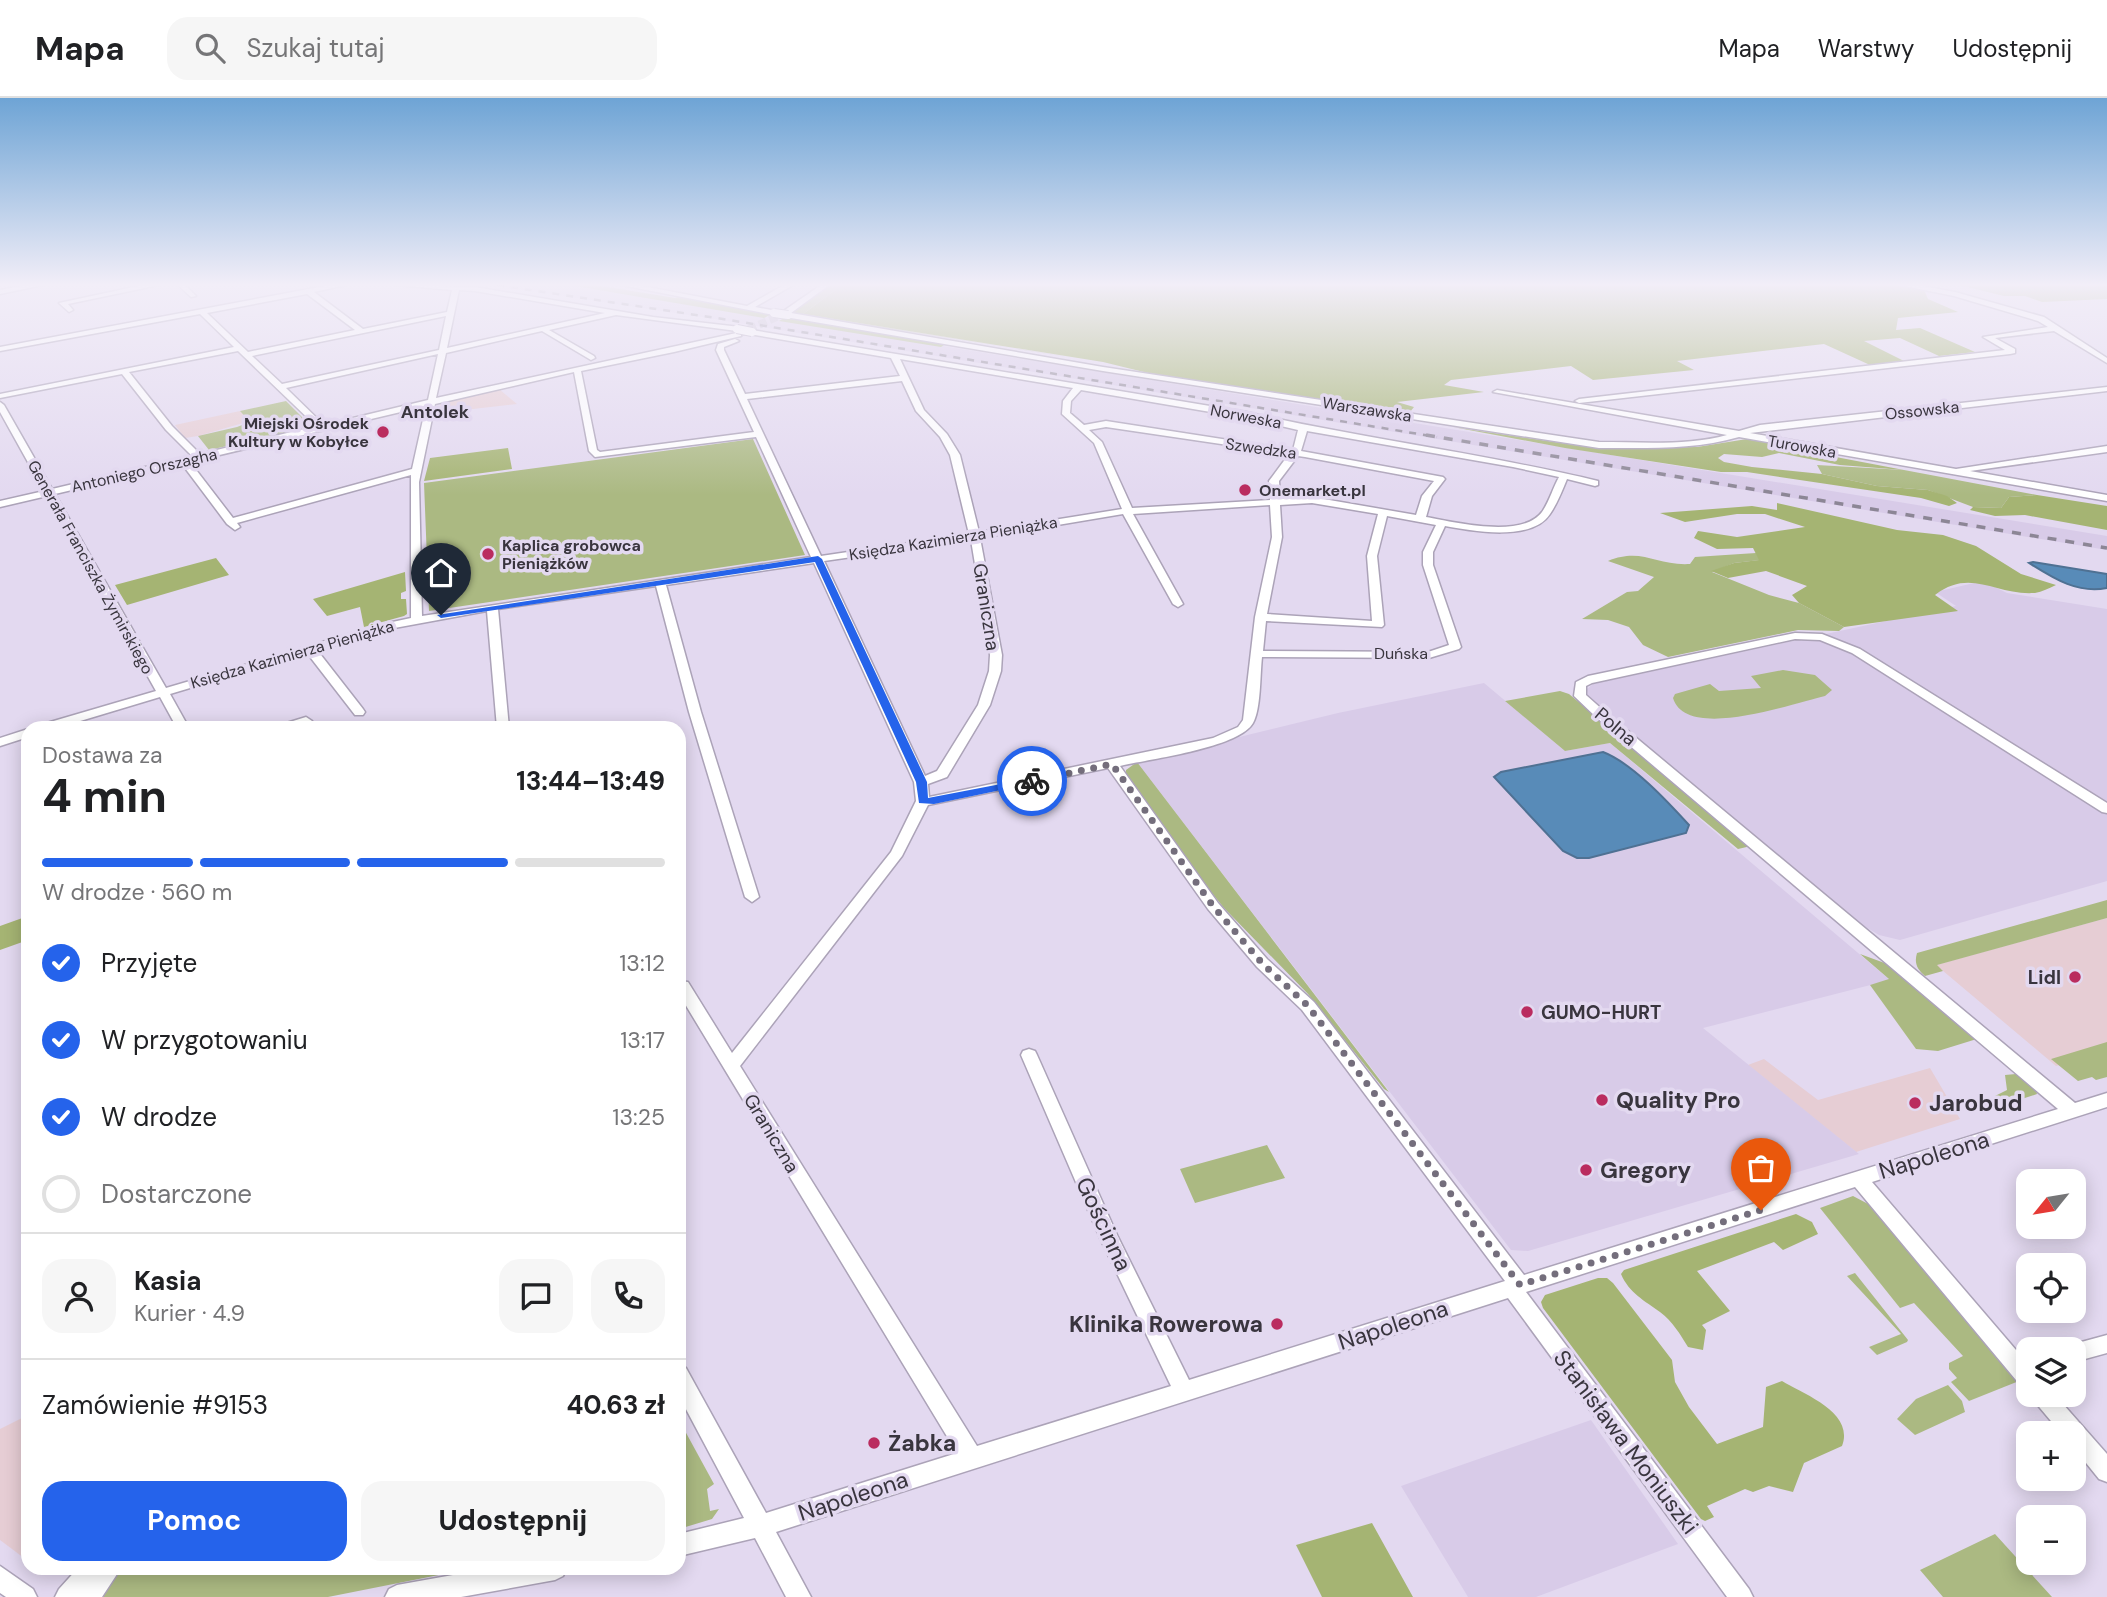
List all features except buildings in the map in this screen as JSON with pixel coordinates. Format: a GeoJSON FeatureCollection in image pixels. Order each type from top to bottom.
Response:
{"type":"FeatureCollection","features":[{"type":"Feature","properties":{"kind":"street"},"geometry":{"type":"LineString","coordinates":[[0,396],[219,355]]}},
{"type":"Feature","properties":{"kind":"street"},"geometry":{"type":"LineString","coordinates":[[247,355],[322,428]]}},
{"type":"Feature","properties":{"kind":"street"},"geometry":{"type":"LineString","coordinates":[[279,387],[425,355]]}},
{"type":"Feature","properties":{"kind":"street"},"geometry":{"type":"LineString","coordinates":[[417,619],[414,485],[442,355]]}},
{"type":"Feature","properties":{"kind":"street"},"geometry":{"type":"LineString","coordinates":[[586,355],[591,358]]}},
{"type":"Feature","properties":{"kind":"street","name":"Antoniego Orszagha"},"geometry":{"type":"LineString","coordinates":[[0,504],[431,402],[649,355]]}},
{"type":"Feature","properties":{"kind":"street"},"geometry":{"type":"LineString","coordinates":[[723,355],[921,782],[923,801],[897,853],[880,878],[731,1066]]}},
{"type":"Feature","properties":{"kind":"street","name":"Graniczna"},"geometry":{"type":"LineString","coordinates":[[894,355],[920,411],[951,446],[975,536],[996,655],[995,671],[984,705],[942,774],[921,782]]}},
{"type":"Feature","properties":{"kind":"street","name":"Norweska"},"geometry":{"type":"LineString","coordinates":[[894,355],[1247,415],[1595,483]]}},
{"type":"Feature","properties":{"kind":"street","name":"Warszawska"},"geometry":{"type":"LineString","coordinates":[[1022,355],[1586,444],[1660,445],[1714,441],[1738,435]]}},
{"type":"Feature","properties":{"kind":"street"},"geometry":{"type":"LineString","coordinates":[[1573,405],[1575,401],[1984,355]]}},
{"type":"Feature","properties":{"kind":"street"},"geometry":{"type":"LineString","coordinates":[[578,369],[593,451],[598,455],[761,434]]}},
{"type":"Feature","properties":{"kind":"street"},"geometry":{"type":"LineString","coordinates":[[124,371],[169,428],[198,457]]}},
{"type":"Feature","properties":{"kind":"street"},"geometry":{"type":"LineString","coordinates":[[743,397],[903,378]]}},
{"type":"Feature","properties":{"kind":"street"},"geometry":{"type":"LineString","coordinates":[[1079,387],[1067,401],[1066,414],[1098,442],[1127,506],[1126,511],[1178,604]]}},
{"type":"Feature","properties":{"kind":"street","name":"Ossowska"},"geometry":{"type":"LineString","coordinates":[[1738,435],[1760,428],[2107,389]]}},
{"type":"Feature","properties":{"kind":"street","name":"Turowska"},"geometry":{"type":"LineString","coordinates":[[1497,392],[2107,498]]}},
{"type":"Feature","properties":{"kind":"street","name":"Generała Franciszka Żymirskiego"},"geometry":{"type":"LineString","coordinates":[[0,405],[179,721]]}},
{"type":"Feature","properties":{"kind":"street","name":"Szwedzka"},"geometry":{"type":"LineString","coordinates":[[1083,428],[1106,424],[1440,478],[1427,496],[1420,520]]}},
{"type":"Feature","properties":{"kind":"street"},"geometry":{"type":"LineString","coordinates":[[923,801],[934,801],[1112,764],[1217,741],[1237,733],[1249,720],[1261,617],[1277,537],[1274,481],[1298,449],[1303,428]]}},
{"type":"Feature","properties":{"kind":"street"},"geometry":{"type":"LineString","coordinates":[[1957,472],[1972,466],[2107,449]]}},
{"type":"Feature","properties":{"kind":"street"},"geometry":{"type":"LineString","coordinates":[[184,460],[233,525],[416,471]]}},
{"type":"Feature","properties":{"kind":"street","name":"Księdza Kazimierza Pieniążka"},"geometry":{"type":"LineString","coordinates":[[67,721],[417,619],[1126,511],[1312,500],[1442,523],[1497,530],[1522,528],[1545,515],[1564,476]]}},
{"type":"Feature","properties":{"kind":"street"},"geometry":{"type":"LineString","coordinates":[[1261,617],[1378,625],[1370,559],[1372,541],[1383,513]]}},
{"type":"Feature","properties":{"kind":"street","name":"Duńska"},"geometry":{"type":"LineString","coordinates":[[1256,654],[1429,655],[1455,647],[1428,565],[1428,552],[1442,523]]}},
{"type":"Feature","properties":{"kind":"street"},"geometry":{"type":"LineString","coordinates":[[660,582],[695,712],[752,897]]}},
{"type":"Feature","properties":{"kind":"street"},"geometry":{"type":"LineString","coordinates":[[492,607],[502,721]]}},
{"type":"Feature","properties":{"kind":"street","name":"Polna"},"geometry":{"type":"LineString","coordinates":[[2073,1111],[1580,696],[1580,685],[1588,680],[1795,636],[1822,637],[1838,641],[1856,651],[2107,809]]}},
{"type":"Feature","properties":{"kind":"street"},"geometry":{"type":"LineString","coordinates":[[310,649],[359,712]]}},
{"type":"Feature","properties":{"kind":"street"},"geometry":{"type":"LineString","coordinates":[[0,741],[21,735]]}},
{"type":"Feature","properties":{"kind":"street","name":"Stanisława Moniuszki"},"geometry":{"type":"LineString","coordinates":[[1112,764],[1213,906],[1262,963],[1308,1006],[1741,1597]]}},
{"type":"Feature","properties":{"kind":"street","name":"Graniczna"},"geometry":{"type":"LineString","coordinates":[[686,993],[972,1458]]}},
{"type":"Feature","properties":{"kind":"street","name":"Gościnna"},"geometry":{"type":"LineString","coordinates":[[1029,1055],[1110,1238],[1184,1391]]}},
{"type":"Feature","properties":{"kind":"street","name":"Napoleona"},"geometry":{"type":"LineString","coordinates":[[686,1543],[762,1525],[2107,1100]]}},
{"type":"Feature","properties":{"kind":"street"},"geometry":{"type":"LineString","coordinates":[[1858,1178],[2016,1360]]}},
{"type":"Feature","properties":{"kind":"street"},"geometry":{"type":"LineString","coordinates":[[2086,1350],[2107,1344]]}},
{"type":"Feature","properties":{"kind":"street"},"geometry":{"type":"LineString","coordinates":[[686,1389],[799,1597]]}},
{"type":"Feature","properties":{"kind":"street"},"geometry":{"type":"LineString","coordinates":[[2052,1407],[2107,1471]]}},
{"type":"Feature","properties":{"kind":"street"},"geometry":{"type":"LineString","coordinates":[[66,1597],[87,1575]]}},
{"type":"Feature","properties":{"kind":"street"},"geometry":{"type":"LineString","coordinates":[[87,1597],[104,1575]]}},
{"type":"Feature","properties":{"kind":"street"},"geometry":{"type":"LineString","coordinates":[[397,1597],[517,1575]]}},
{"type":"Feature","properties":{"kind":"street"},"geometry":{"type":"LineString","coordinates":[[0,1578],[25,1597]]}},
{"type":"Feature","properties":{"kind":"shaded area"},"geometry":{"type":"Polygon","coordinates":[[[931,355],[998,355],[2107,536],[2107,550],[931,355]]]}},
{"type":"Feature","properties":{"kind":"shaded area"},"geometry":{"type":"Polygon","coordinates":[[[499,389],[517,404],[438,413],[441,403],[499,389]]]}},
{"type":"Feature","properties":{"kind":"shaded area"},"geometry":{"type":"Polygon","coordinates":[[[240,411],[250,421],[198,436],[185,438],[175,425],[240,411]]]}},
{"type":"Feature","properties":{"kind":"shaded area"},"geometry":{"type":"Polygon","coordinates":[[[1983,581],[2007,593],[2107,609],[2107,881],[1900,940],[1879,935],[1854,920],[1588,697],[1587,689],[1593,684],[1956,606],[1935,592],[1983,581]]]}},
{"type":"Feature","properties":{"kind":"shaded area"},"geometry":{"type":"Polygon","coordinates":[[[1484,683],[1565,751],[1610,743],[1890,980],[1703,1028],[1859,1154],[1528,1251],[1511,1250],[1137,762],[1338,713],[1484,683]]]}},
{"type":"Feature","properties":{"kind":"shaded area"},"geometry":{"type":"Polygon","coordinates":[[[2107,918],[2107,1050],[2056,1066],[1936,965],[2107,918]]]}},
{"type":"Feature","properties":{"kind":"shaded area"},"geometry":{"type":"Polygon","coordinates":[[[1764,1059],[1818,1100],[1930,1068],[1960,1119],[1856,1152],[1748,1065],[1764,1059]]]}},
{"type":"Feature","properties":{"kind":"shaded area"},"geometry":{"type":"Polygon","coordinates":[[[21,1418],[21,1556],[0,1540],[0,1429],[21,1418]]]}},
{"type":"Feature","properties":{"kind":"shaded area"},"geometry":{"type":"Polygon","coordinates":[[[1591,1420],[1678,1544],[1536,1597],[1468,1597],[1401,1486],[1591,1420]]]}},
{"type":"Feature","properties":{"kind":"green space"},"geometry":{"type":"Polygon","coordinates":[[[1059,355],[1729,355],[1677,361],[1694,370],[1593,380],[1571,366],[1451,380],[1444,385],[1484,392],[1397,402],[1414,407],[1406,417],[1193,384],[1103,362],[1059,355]]]}},
{"type":"Feature","properties":{"kind":"green space"},"geometry":{"type":"Polygon","coordinates":[[[1848,355],[1892,355],[1904,361],[1870,365],[1848,355]]]}},
{"type":"Feature","properties":{"kind":"green space"},"geometry":{"type":"Polygon","coordinates":[[[286,401],[312,427],[209,450],[198,436],[250,422],[240,411],[286,401]]]}},
{"type":"Feature","properties":{"kind":"green space"},"geometry":{"type":"Polygon","coordinates":[[[1453,427],[1596,448],[1697,447],[1747,439],[1904,470],[1840,465],[1779,453],[1762,457],[1724,454],[1718,458],[1724,462],[1752,467],[1822,474],[1877,486],[1928,490],[1947,496],[1957,503],[1949,506],[1921,498],[1747,472],[1721,472],[1565,448],[1453,427]]]}},
{"type":"Feature","properties":{"kind":"green space"},"geometry":{"type":"Polygon","coordinates":[[[753,439],[805,555],[429,611],[424,483],[753,439]]]}},
{"type":"Feature","properties":{"kind":"green space"},"geometry":{"type":"Polygon","coordinates":[[[508,448],[512,469],[424,481],[430,458],[508,448]]]}},
{"type":"Feature","properties":{"kind":"green space"},"geometry":{"type":"Polygon","coordinates":[[[1817,465],[1904,470],[2037,495],[2009,497],[2001,508],[1973,507],[1928,490],[1877,486],[1822,474],[1817,465]]]}},
{"type":"Feature","properties":{"kind":"green space"},"geometry":{"type":"Polygon","coordinates":[[[2037,495],[2107,506],[2107,530],[2025,515],[1995,516],[1970,510],[1973,507],[2001,508],[2009,497],[2037,495]]]}},
{"type":"Feature","properties":{"kind":"green space"},"geometry":{"type":"Polygon","coordinates":[[[1777,503],[1897,530],[1943,535],[1976,546],[2021,574],[2056,585],[2038,592],[2021,593],[1960,583],[1935,595],[1958,611],[1844,627],[1799,603],[1792,595],[1807,586],[1766,571],[1728,578],[1711,571],[1734,563],[1759,560],[1753,548],[1717,549],[1694,538],[1698,531],[1737,537],[1805,527],[1765,514],[1737,514],[1685,522],[1660,513],[1752,506],[1777,510],[1777,503]]]}},
{"type":"Feature","properties":{"kind":"green space"},"geometry":{"type":"Polygon","coordinates":[[[1756,553],[1760,560],[1734,563],[1712,572],[1769,595],[1799,603],[1844,627],[1839,631],[1798,630],[1668,657],[1643,645],[1629,627],[1608,620],[1582,619],[1627,592],[1638,591],[1654,577],[1608,561],[1640,556],[1690,564],[1695,557],[1756,553]]]}},
{"type":"Feature","properties":{"kind":"green space"},"geometry":{"type":"Polygon","coordinates":[[[216,558],[229,575],[127,605],[115,585],[216,558]]]}},
{"type":"Feature","properties":{"kind":"green space"},"geometry":{"type":"Polygon","coordinates":[[[405,572],[406,591],[401,593],[401,599],[406,599],[407,614],[404,616],[364,627],[360,607],[327,616],[313,599],[405,572]]]}},
{"type":"Feature","properties":{"kind":"green space"},"geometry":{"type":"Polygon","coordinates":[[[1783,670],[1815,675],[1832,690],[1825,696],[1767,711],[1719,719],[1698,717],[1682,711],[1673,698],[1675,694],[1710,684],[1719,691],[1761,688],[1751,676],[1783,670]]]}},
{"type":"Feature","properties":{"kind":"green space"},"geometry":{"type":"Polygon","coordinates":[[[1560,691],[1569,694],[1751,846],[1738,849],[1610,743],[1565,751],[1505,701],[1560,691]]]}},
{"type":"Feature","properties":{"kind":"green space"},"geometry":{"type":"Polygon","coordinates":[[[1137,762],[1389,1092],[1308,994],[1224,908],[1181,855],[1126,777],[1126,770],[1137,762]]]}},
{"type":"Feature","properties":{"kind":"green space"},"geometry":{"type":"Polygon","coordinates":[[[2107,900],[2107,918],[1937,965],[1943,971],[1925,976],[1917,966],[1917,953],[2107,900]]]}},
{"type":"Feature","properties":{"kind":"green space"},"geometry":{"type":"Polygon","coordinates":[[[21,918],[21,942],[0,950],[0,926],[21,918]]]}},
{"type":"Feature","properties":{"kind":"green space"},"geometry":{"type":"Polygon","coordinates":[[[1860,954],[1890,965],[1980,1038],[1938,1051],[1916,1049],[1870,985],[1889,979],[1860,954]]]}},
{"type":"Feature","properties":{"kind":"green space"},"geometry":{"type":"Polygon","coordinates":[[[2107,1042],[2107,1077],[2078,1081],[2051,1059],[2107,1042]]]}},
{"type":"Feature","properties":{"kind":"green space"},"geometry":{"type":"Polygon","coordinates":[[[2016,1074],[2032,1084],[2037,1094],[1985,1111],[1981,1108],[1981,1103],[2007,1090],[2005,1075],[2016,1074]]]}},
{"type":"Feature","properties":{"kind":"green space"},"geometry":{"type":"Polygon","coordinates":[[[1267,1145],[1285,1178],[1195,1203],[1180,1169],[1267,1145]]]}},
{"type":"Feature","properties":{"kind":"green space"},"geometry":{"type":"Polygon","coordinates":[[[1853,1196],[1872,1206],[2016,1377],[2016,1382],[1969,1401],[1951,1382],[1957,1378],[1949,1369],[1949,1363],[1963,1356],[1914,1303],[1900,1308],[1820,1208],[1853,1196]]]}},
{"type":"Feature","properties":{"kind":"green space"},"geometry":{"type":"Polygon","coordinates":[[[1796,1214],[1812,1222],[1818,1234],[1783,1250],[1774,1242],[1697,1271],[1730,1311],[1702,1325],[1706,1330],[1703,1350],[1688,1347],[1669,1320],[1633,1291],[1621,1274],[1624,1270],[1796,1214]]]}},
{"type":"Feature","properties":{"kind":"green space"},"geometry":{"type":"Polygon","coordinates":[[[1855,1273],[1908,1340],[1907,1342],[1877,1355],[1869,1347],[1901,1334],[1847,1276],[1855,1273]]]}},
{"type":"Feature","properties":{"kind":"green space"},"geometry":{"type":"Polygon","coordinates":[[[1598,1278],[1607,1278],[1613,1283],[1672,1360],[1675,1382],[1689,1407],[1717,1444],[1763,1427],[1766,1387],[1782,1381],[1814,1398],[1834,1414],[1841,1423],[1844,1434],[1842,1446],[1804,1463],[1793,1492],[1769,1486],[1753,1492],[1745,1489],[1707,1506],[1714,1517],[1705,1521],[1701,1519],[1543,1308],[1541,1302],[1545,1295],[1598,1278]]]}},
{"type":"Feature","properties":{"kind":"green space"},"geometry":{"type":"Polygon","coordinates":[[[1948,1385],[1962,1401],[1965,1412],[1915,1435],[1897,1419],[1916,1399],[1948,1385]]]}},
{"type":"Feature","properties":{"kind":"green space"},"geometry":{"type":"Polygon","coordinates":[[[686,1433],[714,1484],[707,1489],[710,1511],[719,1509],[712,1519],[686,1527],[686,1433]]]}},
{"type":"Feature","properties":{"kind":"green space"},"geometry":{"type":"Polygon","coordinates":[[[1372,1523],[1413,1597],[1322,1597],[1296,1545],[1372,1523]]]}},
{"type":"Feature","properties":{"kind":"green space"},"geometry":{"type":"Polygon","coordinates":[[[1995,1534],[2016,1557],[2016,1575],[2032,1575],[2052,1597],[1943,1597],[1920,1570],[1995,1534]]]}},
{"type":"Feature","properties":{"kind":"green space"},"geometry":{"type":"Polygon","coordinates":[[[112,1575],[439,1575],[328,1597],[95,1597],[112,1575]]]}},
{"type":"Feature","properties":{"kind":"water"},"geometry":{"type":"Polygon","coordinates":[[[2029,563],[2107,574],[2107,588],[2075,587],[2029,563]]]}},
{"type":"Feature","properties":{"kind":"water"},"geometry":{"type":"Polygon","coordinates":[[[1603,752],[1626,765],[1660,795],[1689,825],[1686,833],[1589,858],[1577,858],[1563,851],[1494,777],[1501,772],[1603,752]]]}},
{"type":"Feature","properties":{"kind":"railway"},"geometry":{"type":"LineString","coordinates":[[941,355],[1437,437]]}},
{"type":"Feature","properties":{"kind":"railway"},"geometry":{"type":"LineString","coordinates":[[1426,435],[2107,548]]}},
{"type":"Feature","properties":{"kind":"way so far"},"geometry":{"type":"LineString","coordinates":[[1032,781],[1112,764],[1213,906],[1262,963],[1308,1006],[1520,1285],[1761,1210]]}},
{"type":"Feature","properties":{"kind":"place","name":"Miejski Ośrodek Kultury w Kobyłce"},"geometry":{"type":"Point","coordinates":[383,432]}},
{"type":"Feature","properties":{"kind":"place","name":"Onemarket.pl"},"geometry":{"type":"Point","coordinates":[1245,490]}},
{"type":"Feature","properties":{"kind":"place","name":"Kaplica grobowca Pieniążków"},"geometry":{"type":"Point","coordinates":[488,554]}},
{"type":"Feature","properties":{"kind":"place","name":"Lidl"},"geometry":{"type":"Point","coordinates":[2075,977]}},
{"type":"Feature","properties":{"kind":"place","name":"GUMO-HURT"},"geometry":{"type":"Point","coordinates":[1527,1012]}},
{"type":"Feature","properties":{"kind":"place","name":"Quality Pro"},"geometry":{"type":"Point","coordinates":[1602,1100]}},
{"type":"Feature","properties":{"kind":"place","name":"Jarobud"},"geometry":{"type":"Point","coordinates":[1915,1103]}},
{"type":"Feature","properties":{"kind":"place","name":"Gregory"},"geometry":{"type":"Point","coordinates":[1586,1170]}},
{"type":"Feature","properties":{"kind":"place","name":"Klinika Rowerowa"},"geometry":{"type":"Point","coordinates":[1277,1324]}},
{"type":"Feature","properties":{"kind":"place","name":"Żabka"},"geometry":{"type":"Point","coordinates":[874,1443]}},
{"type":"Feature","properties":{"kind":"district","name":"Antolek"},"geometry":{"type":"Point","coordinates":[435,412]}},
{"type":"Feature","properties":{"kind":"route"},"geometry":{"type":"LineString","coordinates":[[441,615],[818,559],[921,782],[923,801],[1032,781]]}}]}
